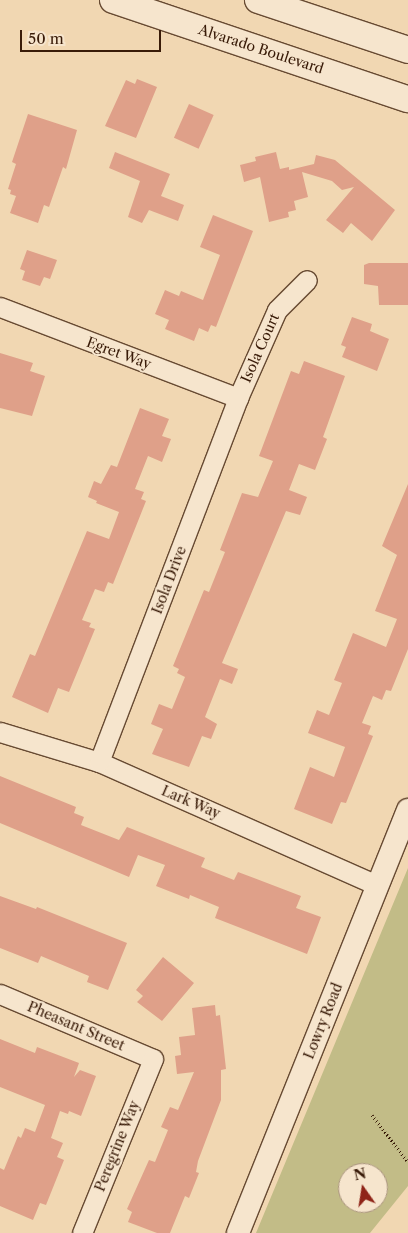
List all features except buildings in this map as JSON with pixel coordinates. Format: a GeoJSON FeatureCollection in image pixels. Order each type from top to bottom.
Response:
{"type":"FeatureCollection","features":[{"type":"Feature","properties":{"kind":"main road","name":"Alvarado Boulevard"},"geometry":{"type":"LineString","coordinates":[[113,0],[408,99]]}},
{"type":"Feature","properties":{"kind":"main road"},"geometry":{"type":"LineString","coordinates":[[258,0],[408,50]]}},
{"type":"Feature","properties":{"kind":"street","name":"Isola Court"},"geometry":{"type":"LineString","coordinates":[[238,398],[277,310],[308,280]]}},
{"type":"Feature","properties":{"kind":"street","name":"Egret Way"},"geometry":{"type":"LineString","coordinates":[[0,307],[238,398]]}},
{"type":"Feature","properties":{"kind":"street","name":"Isola Drive"},"geometry":{"type":"LineString","coordinates":[[99,762],[238,398]]}},
{"type":"Feature","properties":{"kind":"street","name":"Lark Way"},"geometry":{"type":"LineString","coordinates":[[0,732],[99,762],[377,885]]}},
{"type":"Feature","properties":{"kind":"street","name":"Lowry Road"},"geometry":{"type":"LineString","coordinates":[[238,1233],[408,810]]}},
{"type":"Feature","properties":{"kind":"street","name":"Pheasant Street"},"geometry":{"type":"LineString","coordinates":[[0,994],[153,1059]]}},
{"type":"Feature","properties":{"kind":"street","name":"Peregrine Way"},"geometry":{"type":"LineString","coordinates":[[82,1233],[153,1059]]}},
{"type":"Feature","properties":{"kind":"path"},"geometry":{"type":"LineString","coordinates":[[372,1115],[408,1162]]}},
{"type":"Feature","properties":{"kind":"shaded area"},"geometry":{"type":"Polygon","coordinates":[[[408,868],[408,1186],[388,1211],[388,1163],[338,1163],[338,1213],[386,1213],[370,1233],[256,1233],[408,868]]]}}]}
